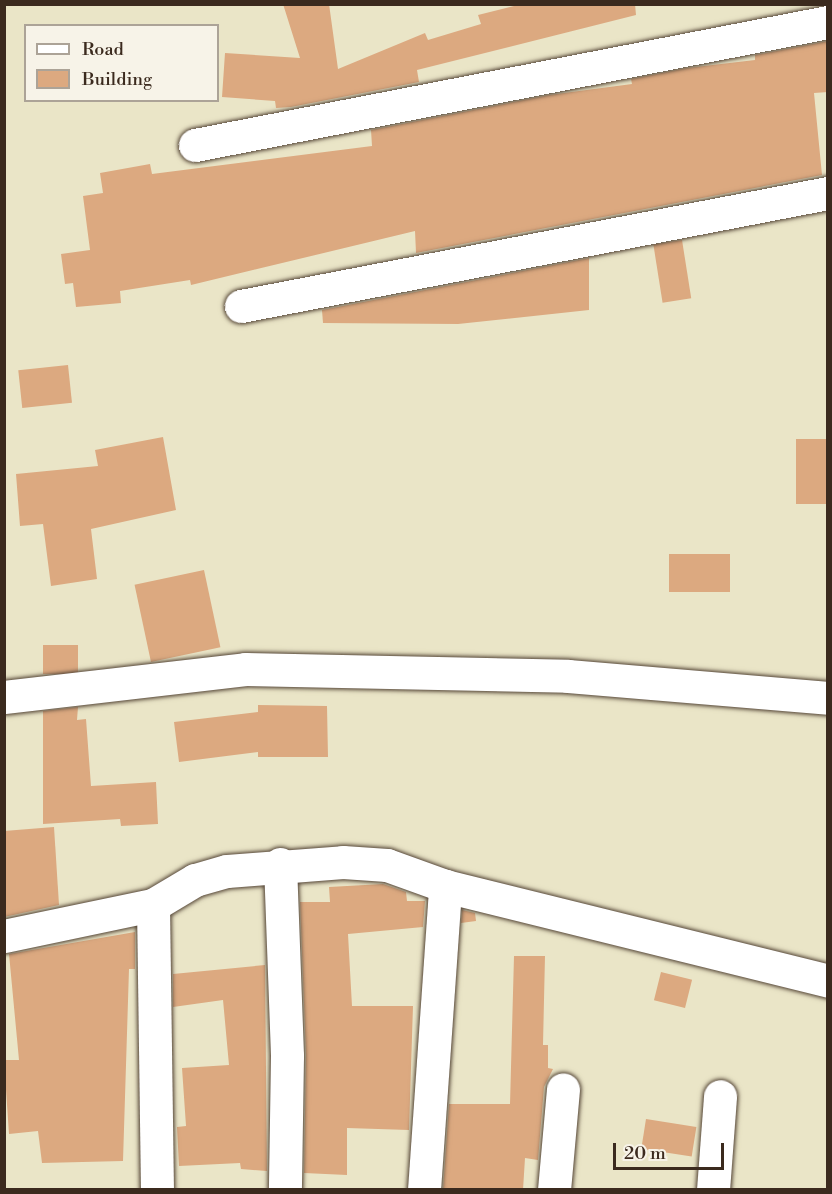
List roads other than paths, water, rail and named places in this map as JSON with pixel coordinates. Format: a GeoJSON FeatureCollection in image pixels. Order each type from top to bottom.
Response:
{"type":"FeatureCollection","features":[{"type":"Feature","properties":{"kind":"street"},"geometry":{"type":"LineString","coordinates":[[195,146],[828,22]]}},
{"type":"Feature","properties":{"kind":"street"},"geometry":{"type":"LineString","coordinates":[[241,306],[828,193]]}},
{"type":"Feature","properties":{"kind":"street"},"geometry":{"type":"LineString","coordinates":[[4,697],[245,669],[568,676],[828,698]]}},
{"type":"Feature","properties":{"kind":"street"},"geometry":{"type":"LineString","coordinates":[[280,864],[287,1056],[285,1190]]}},
{"type":"Feature","properties":{"kind":"street"},"geometry":{"type":"LineString","coordinates":[[4,936],[153,905],[195,880],[227,871],[280,864],[387,865],[445,886],[828,981]]}},
{"type":"Feature","properties":{"kind":"street"},"geometry":{"type":"LineString","coordinates":[[424,1190],[445,886]]}},
{"type":"Feature","properties":{"kind":"street"},"geometry":{"type":"LineString","coordinates":[[153,905],[157,1190]]}},
{"type":"Feature","properties":{"kind":"street"},"geometry":{"type":"LineString","coordinates":[[554,1190],[563,1089]]}},
{"type":"Feature","properties":{"kind":"street"},"geometry":{"type":"LineString","coordinates":[[713,1190],[720,1096]]}}]}
